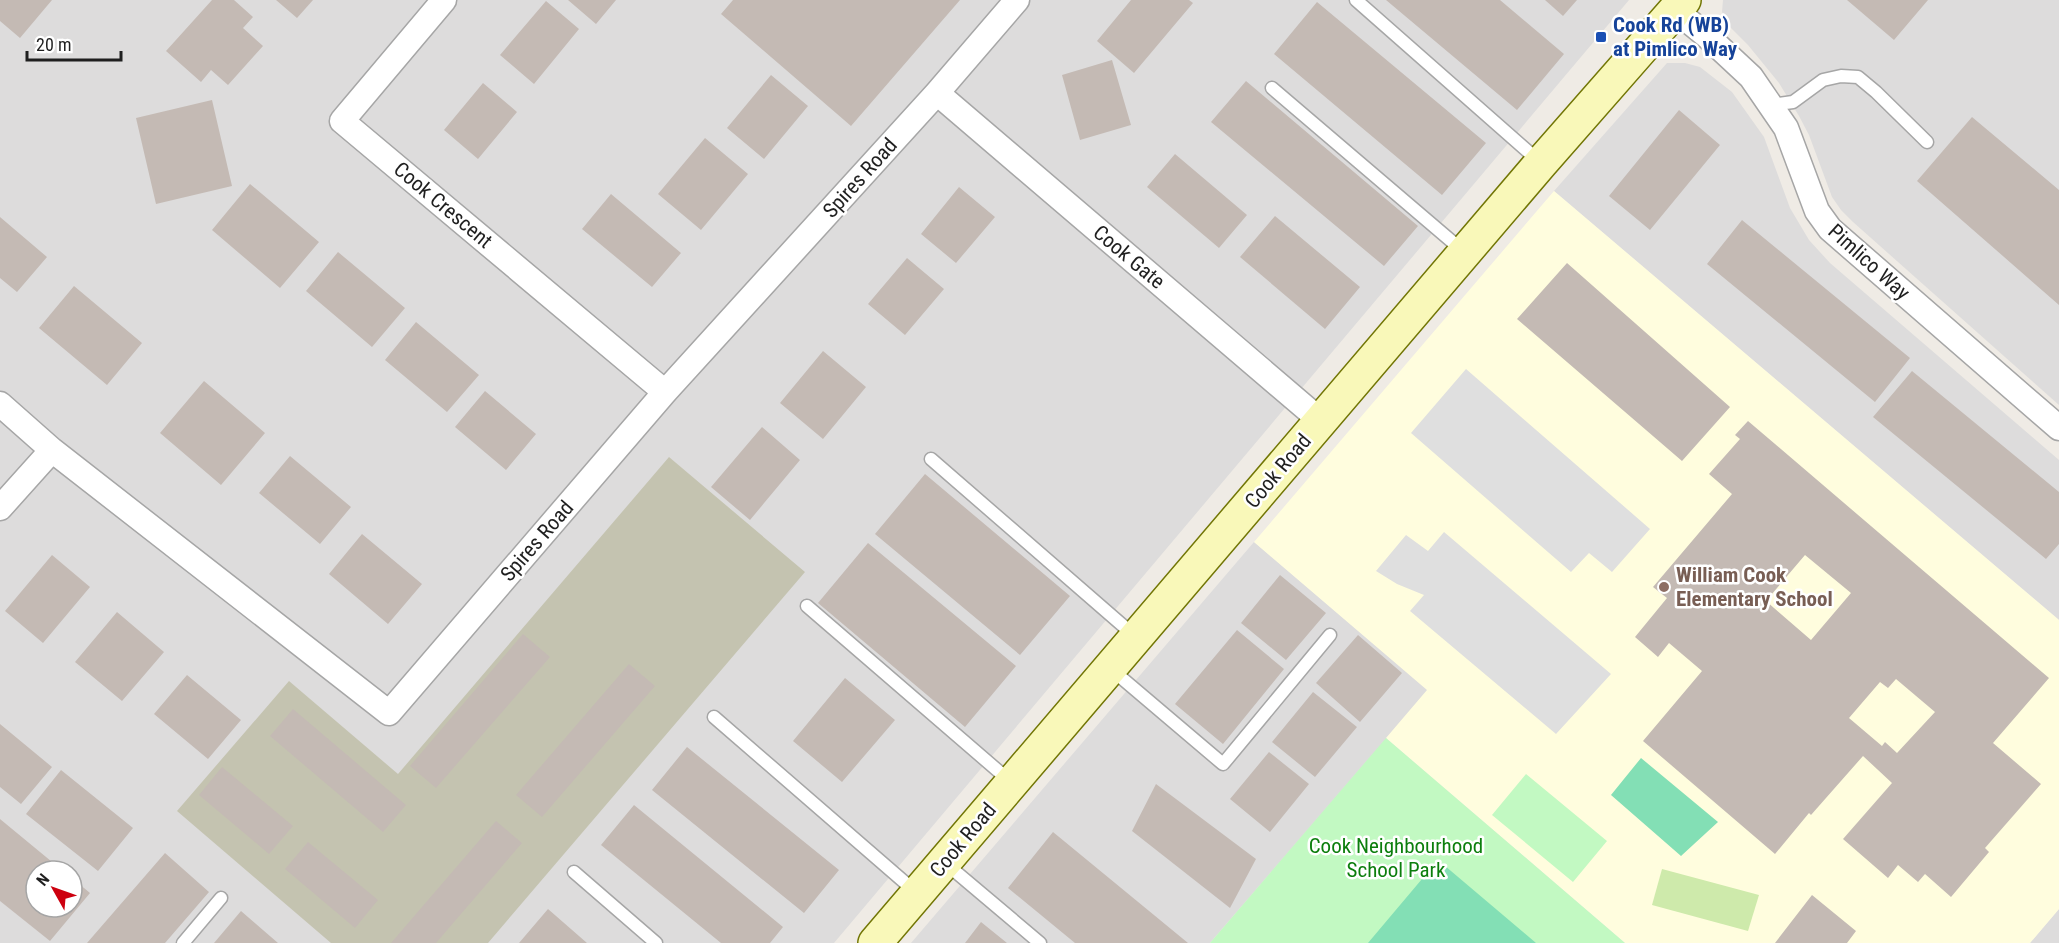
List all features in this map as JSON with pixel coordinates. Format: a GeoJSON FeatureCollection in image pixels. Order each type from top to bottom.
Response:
{"type":"FeatureCollection","features":[{"type":"Feature","properties":{"kind":"street","name":"Cook Crescent"},"geometry":{"type":"LineString","coordinates":[[444,0],[342,120],[665,392]]}},
{"type":"Feature","properties":{"kind":"street","name":"Spires Road"},"geometry":{"type":"LineString","coordinates":[[0,404],[52,450],[389,712],[665,392],[937,93],[1017,0]]}},
{"type":"Feature","properties":{"kind":"street","name":"Cook Road"},"geometry":{"type":"LineString","coordinates":[[881,941],[944,862],[1542,163],[1674,3]]}},
{"type":"Feature","properties":{"kind":"street","name":"Pimlico Way"},"geometry":{"type":"LineString","coordinates":[[1674,3],[1751,76],[1786,128],[1817,211],[1830,229],[2059,428]]}},
{"type":"Feature","properties":{"kind":"street","name":"Cook Gate"},"geometry":{"type":"LineString","coordinates":[[937,93],[1321,421]]}},
{"type":"Feature","properties":{"kind":"street"},"geometry":{"type":"LineString","coordinates":[[0,508],[52,450]]}},
{"type":"Feature","properties":{"kind":"lane"},"geometry":{"type":"LineString","coordinates":[[1356,0],[1542,163]]}},
{"type":"Feature","properties":{"kind":"lane"},"geometry":{"type":"LineString","coordinates":[[1771,105],[1793,102],[1823,80],[1841,76],[1858,77],[1927,142]]}},
{"type":"Feature","properties":{"kind":"lane"},"geometry":{"type":"LineString","coordinates":[[1272,88],[1465,253]]}},
{"type":"Feature","properties":{"kind":"lane"},"geometry":{"type":"LineString","coordinates":[[931,459],[1136,637]]}},
{"type":"Feature","properties":{"kind":"lane"},"geometry":{"type":"LineString","coordinates":[[807,606],[1012,782]]}},
{"type":"Feature","properties":{"kind":"lane"},"geometry":{"type":"LineString","coordinates":[[1110,668],[1223,764],[1330,635]]}},
{"type":"Feature","properties":{"kind":"lane"},"geometry":{"type":"LineString","coordinates":[[714,717],[918,893]]}},
{"type":"Feature","properties":{"kind":"lane"},"geometry":{"type":"LineString","coordinates":[[944,862],[1040,943]]}},
{"type":"Feature","properties":{"kind":"lane"},"geometry":{"type":"LineString","coordinates":[[574,872],[656,943]]}},
{"type":"Feature","properties":{"kind":"lane"},"geometry":{"type":"LineString","coordinates":[[183,943],[221,898]]}},
{"type":"Feature","properties":{"kind":"shaded area"},"geometry":{"type":"Polygon","coordinates":[[[0,0],[1629,0],[834,943],[0,943],[0,0]]]}},
{"type":"Feature","properties":{"kind":"shaded area"},"geometry":{"type":"Polygon","coordinates":[[[1723,0],[2059,0],[2059,405],[1841,210],[1832,197],[1809,135],[1799,116],[1779,83],[1730,27],[1722,12],[1723,0]]]}},
{"type":"Feature","properties":{"kind":"shaded area"},"geometry":{"type":"Polygon","coordinates":[[[1667,63],[1685,63],[1700,67],[1732,92],[1764,137],[1790,208],[1809,240],[1830,263],[2059,460],[2059,620],[1554,191],[1667,63]]]}},
{"type":"Feature","properties":{"kind":"shaded area","name":"William Cook Elementary School"},"geometry":{"type":"Polygon","coordinates":[[[1554,191],[2059,620],[2059,909],[2030,943],[1625,943],[1386,738],[1427,690],[1254,542],[1554,191]]]}},
{"type":"Feature","properties":{"kind":"shaded area"},"geometry":{"type":"Polygon","coordinates":[[[1466,369],[1650,529],[1612,572],[1589,553],[1571,572],[1411,433],[1466,369]]]}},
{"type":"Feature","properties":{"kind":"shaded area"},"geometry":{"type":"Polygon","coordinates":[[[669,457],[805,572],[488,943],[331,943],[177,811],[289,681],[398,774],[669,457]]]}},
{"type":"Feature","properties":{"kind":"shaded area"},"geometry":{"type":"Polygon","coordinates":[[[1444,532],[1611,674],[1556,734],[1410,611],[1424,595],[1397,584],[1376,571],[1406,535],[1428,551],[1444,532]]]}},
{"type":"Feature","properties":{"kind":"shaded area"},"geometry":{"type":"Polygon","coordinates":[[[1254,542],[1428,690],[1210,943],[911,943],[1254,542]]]}},
{"type":"Feature","properties":{"kind":"shaded area"},"geometry":{"type":"Polygon","coordinates":[[[2059,909],[2059,943],[2030,943],[2059,909]]]}},
{"type":"Feature","properties":{"kind":"green space","name":"Cook Neighbourhood School Park"},"geometry":{"type":"Polygon","coordinates":[[[1386,738],[1625,943],[1210,943],[1386,738]]]}},
{"type":"Feature","properties":{"kind":"green space"},"geometry":{"type":"Polygon","coordinates":[[[1641,758],[1718,822],[1681,856],[1611,795],[1641,758]]]}},
{"type":"Feature","properties":{"kind":"green space"},"geometry":{"type":"Polygon","coordinates":[[[1526,774],[1607,841],[1573,882],[1492,815],[1526,774]]]}},
{"type":"Feature","properties":{"kind":"green space"},"geometry":{"type":"Polygon","coordinates":[[[1438,860],[1536,943],[1368,943],[1438,860]]]}},
{"type":"Feature","properties":{"kind":"green space"},"geometry":{"type":"Polygon","coordinates":[[[1662,869],[1759,895],[1748,931],[1652,905],[1662,869]]]}},
{"type":"Feature","properties":{"kind":"building"},"geometry":{"type":"Polygon","coordinates":[[[0,0],[52,0],[20,38],[0,21],[0,0]]]}},
{"type":"Feature","properties":{"kind":"building"},"geometry":{"type":"Polygon","coordinates":[[[212,0],[234,0],[253,17],[243,28],[263,46],[228,85],[211,70],[201,82],[166,51],[212,0]]]}},
{"type":"Feature","properties":{"kind":"building"},"geometry":{"type":"Polygon","coordinates":[[[276,0],[313,0],[297,18],[276,0]]]}},
{"type":"Feature","properties":{"kind":"building"},"geometry":{"type":"Polygon","coordinates":[[[568,0],[616,0],[596,24],[568,0]]]}},
{"type":"Feature","properties":{"kind":"building"},"geometry":{"type":"Polygon","coordinates":[[[733,0],[960,0],[851,126],[721,14],[733,0]]]}},
{"type":"Feature","properties":{"kind":"building"},"geometry":{"type":"Polygon","coordinates":[[[1131,0],[1189,0],[1193,3],[1134,73],[1097,41],[1131,0]]]}},
{"type":"Feature","properties":{"kind":"building"},"geometry":{"type":"Polygon","coordinates":[[[1386,0],[1500,0],[1564,54],[1517,110],[1386,0]]]}},
{"type":"Feature","properties":{"kind":"building"},"geometry":{"type":"Polygon","coordinates":[[[1545,0],[1577,0],[1563,16],[1545,0]]]}},
{"type":"Feature","properties":{"kind":"building"},"geometry":{"type":"Polygon","coordinates":[[[1847,0],[1928,0],[1894,40],[1847,0]]]}},
{"type":"Feature","properties":{"kind":"building"},"geometry":{"type":"Polygon","coordinates":[[[546,1],[579,29],[534,84],[500,55],[546,1]]]}},
{"type":"Feature","properties":{"kind":"building"},"geometry":{"type":"Polygon","coordinates":[[[1317,2],[1486,143],[1442,195],[1274,54],[1317,2]]]}},
{"type":"Feature","properties":{"kind":"building"},"geometry":{"type":"Polygon","coordinates":[[[1112,60],[1131,125],[1080,140],[1062,75],[1112,60]]]}},
{"type":"Feature","properties":{"kind":"building"},"geometry":{"type":"Polygon","coordinates":[[[771,75],[808,106],[764,159],[727,128],[771,75]]]}},
{"type":"Feature","properties":{"kind":"building"},"geometry":{"type":"Polygon","coordinates":[[[1246,81],[1418,226],[1384,266],[1211,122],[1246,81]]]}},
{"type":"Feature","properties":{"kind":"building"},"geometry":{"type":"Polygon","coordinates":[[[483,83],[517,112],[478,159],[444,130],[483,83]]]}},
{"type":"Feature","properties":{"kind":"building"},"geometry":{"type":"Polygon","coordinates":[[[212,100],[232,186],[156,204],[136,118],[212,100]]]}},
{"type":"Feature","properties":{"kind":"building"},"geometry":{"type":"Polygon","coordinates":[[[1679,110],[1720,145],[1650,230],[1609,196],[1679,110]]]}},
{"type":"Feature","properties":{"kind":"building"},"geometry":{"type":"Polygon","coordinates":[[[1972,117],[2059,190],[2059,305],[1917,181],[1972,117]]]}},
{"type":"Feature","properties":{"kind":"building"},"geometry":{"type":"Polygon","coordinates":[[[705,138],[748,174],[701,230],[658,194],[705,138]]]}},
{"type":"Feature","properties":{"kind":"building"},"geometry":{"type":"Polygon","coordinates":[[[1175,154],[1247,215],[1219,248],[1147,187],[1175,154]]]}},
{"type":"Feature","properties":{"kind":"building"},"geometry":{"type":"Polygon","coordinates":[[[250,184],[319,242],[280,288],[212,230],[250,184]]]}},
{"type":"Feature","properties":{"kind":"building"},"geometry":{"type":"Polygon","coordinates":[[[959,187],[995,217],[956,263],[921,234],[959,187]]]}},
{"type":"Feature","properties":{"kind":"building"},"geometry":{"type":"Polygon","coordinates":[[[611,194],[681,253],[652,287],[582,229],[611,194]]]}},
{"type":"Feature","properties":{"kind":"building"},"geometry":{"type":"Polygon","coordinates":[[[1275,216],[1360,287],[1325,329],[1240,257],[1275,216]]]}},
{"type":"Feature","properties":{"kind":"building"},"geometry":{"type":"Polygon","coordinates":[[[0,217],[47,257],[17,292],[0,278],[0,217]]]}},
{"type":"Feature","properties":{"kind":"building"},"geometry":{"type":"Polygon","coordinates":[[[1742,220],[1910,358],[1875,402],[1707,264],[1742,220]]]}},
{"type":"Feature","properties":{"kind":"building"},"geometry":{"type":"Polygon","coordinates":[[[338,252],[405,308],[372,347],[306,291],[338,252]]]}},
{"type":"Feature","properties":{"kind":"building"},"geometry":{"type":"Polygon","coordinates":[[[907,258],[944,289],[905,335],[868,304],[907,258]]]}},
{"type":"Feature","properties":{"kind":"building"},"geometry":{"type":"Polygon","coordinates":[[[1567,263],[1730,407],[1682,461],[1517,319],[1567,263]]]}},
{"type":"Feature","properties":{"kind":"building"},"geometry":{"type":"Polygon","coordinates":[[[74,286],[142,343],[107,385],[39,328],[74,286]]]}},
{"type":"Feature","properties":{"kind":"building"},"geometry":{"type":"Polygon","coordinates":[[[416,322],[479,375],[447,412],[385,360],[416,322]]]}},
{"type":"Feature","properties":{"kind":"building"},"geometry":{"type":"Polygon","coordinates":[[[823,351],[866,387],[823,439],[780,403],[823,351]]]}},
{"type":"Feature","properties":{"kind":"building"},"geometry":{"type":"Polygon","coordinates":[[[1912,371],[2059,492],[2059,544],[2046,559],[1873,417],[1912,371]]]}},
{"type":"Feature","properties":{"kind":"building"},"geometry":{"type":"Polygon","coordinates":[[[204,381],[265,433],[221,485],[160,433],[204,381]]]}},
{"type":"Feature","properties":{"kind":"building"},"geometry":{"type":"Polygon","coordinates":[[[485,391],[536,434],[506,470],[455,427],[485,391]]]}},
{"type":"Feature","properties":{"kind":"building"},"geometry":{"type":"Polygon","coordinates":[[[1748,421],[2049,678],[1993,743],[2041,784],[1985,848],[1989,852],[1951,897],[1925,874],[1918,882],[1898,865],[1888,878],[1843,839],[1892,783],[1863,756],[1811,815],[1809,813],[1775,854],[1643,741],[1702,671],[1669,643],[1658,657],[1635,637],[1667,598],[1653,587],[1732,494],[1709,474],[1740,439],[1735,435],[1748,421]],[[1805,555],[1766,601],[1811,640],[1851,593],[1805,555]],[[1896,679],[1888,688],[1880,682],[1849,718],[1882,746],[1885,742],[1897,753],[1935,712],[1896,679]]]}},
{"type":"Feature","properties":{"kind":"building"},"geometry":{"type":"Polygon","coordinates":[[[762,427],[800,460],[750,520],[711,487],[762,427]]]}},
{"type":"Feature","properties":{"kind":"building"},"geometry":{"type":"Polygon","coordinates":[[[290,456],[351,507],[320,544],[259,493],[290,456]]]}},
{"type":"Feature","properties":{"kind":"building"},"geometry":{"type":"Polygon","coordinates":[[[925,474],[1070,596],[1020,655],[875,534],[925,474]]]}},
{"type":"Feature","properties":{"kind":"building"},"geometry":{"type":"Polygon","coordinates":[[[362,534],[422,584],[388,624],[329,574],[362,534]]]}},
{"type":"Feature","properties":{"kind":"building"},"geometry":{"type":"Polygon","coordinates":[[[868,543],[1016,666],[965,727],[818,603],[868,543]]]}},
{"type":"Feature","properties":{"kind":"building"},"geometry":{"type":"Polygon","coordinates":[[[52,555],[90,587],[43,643],[5,611],[52,555]]]}},
{"type":"Feature","properties":{"kind":"building"},"geometry":{"type":"Polygon","coordinates":[[[1280,575],[1326,613],[1286,660],[1241,623],[1280,575]]]}},
{"type":"Feature","properties":{"kind":"building"},"geometry":{"type":"Polygon","coordinates":[[[117,612],[164,652],[122,701],[75,662],[117,612]]]}},
{"type":"Feature","properties":{"kind":"building"},"geometry":{"type":"Polygon","coordinates":[[[1237,630],[1284,669],[1223,744],[1175,704],[1237,630]]]}},
{"type":"Feature","properties":{"kind":"building"},"geometry":{"type":"Polygon","coordinates":[[[523,634],[550,657],[436,788],[410,766],[523,634]]]}},
{"type":"Feature","properties":{"kind":"building"},"geometry":{"type":"Polygon","coordinates":[[[1358,635],[1402,673],[1360,722],[1316,683],[1358,635]]]}},
{"type":"Feature","properties":{"kind":"building"},"geometry":{"type":"Polygon","coordinates":[[[629,664],[655,686],[542,817],[516,795],[629,664]]]}},
{"type":"Feature","properties":{"kind":"building"},"geometry":{"type":"Polygon","coordinates":[[[187,675],[241,720],[208,759],[154,714],[187,675]]]}},
{"type":"Feature","properties":{"kind":"building"},"geometry":{"type":"Polygon","coordinates":[[[845,678],[895,720],[842,782],[793,741],[845,678]]]}},
{"type":"Feature","properties":{"kind":"building"},"geometry":{"type":"Polygon","coordinates":[[[1313,692],[1357,727],[1315,777],[1272,742],[1313,692]]]}},
{"type":"Feature","properties":{"kind":"building"},"geometry":{"type":"Polygon","coordinates":[[[293,709],[406,805],[383,832],[270,736],[293,709]]]}},
{"type":"Feature","properties":{"kind":"building"},"geometry":{"type":"Polygon","coordinates":[[[0,724],[52,767],[21,804],[0,787],[0,724]]]}},
{"type":"Feature","properties":{"kind":"building"},"geometry":{"type":"Polygon","coordinates":[[[687,747],[839,870],[804,913],[652,790],[687,747]]]}},
{"type":"Feature","properties":{"kind":"building"},"geometry":{"type":"Polygon","coordinates":[[[1269,752],[1309,784],[1270,832],[1230,799],[1269,752]]]}},
{"type":"Feature","properties":{"kind":"building"},"geometry":{"type":"Polygon","coordinates":[[[222,767],[293,826],[269,854],[199,795],[222,767]]]}},
{"type":"Feature","properties":{"kind":"building"},"geometry":{"type":"Polygon","coordinates":[[[61,770],[133,828],[98,871],[26,814],[61,770]]]}},
{"type":"Feature","properties":{"kind":"building"},"geometry":{"type":"Polygon","coordinates":[[[1156,784],[1256,859],[1230,908],[1132,831],[1156,784]]]}},
{"type":"Feature","properties":{"kind":"building"},"geometry":{"type":"Polygon","coordinates":[[[634,805],[783,927],[770,943],[721,943],[601,845],[634,805]]]}},
{"type":"Feature","properties":{"kind":"building"},"geometry":{"type":"Polygon","coordinates":[[[0,819],[48,859],[24,859],[24,919],[68,919],[50,941],[0,901],[0,819]]]}},
{"type":"Feature","properties":{"kind":"building"},"geometry":{"type":"Polygon","coordinates":[[[496,821],[522,843],[436,943],[391,943],[496,821]]]}},
{"type":"Feature","properties":{"kind":"building"},"geometry":{"type":"Polygon","coordinates":[[[1053,832],[1188,943],[1075,943],[1008,888],[1053,832]]]}},
{"type":"Feature","properties":{"kind":"building"},"geometry":{"type":"Polygon","coordinates":[[[308,842],[378,900],[355,928],[285,869],[308,842]]]}},
{"type":"Feature","properties":{"kind":"building"},"geometry":{"type":"Polygon","coordinates":[[[165,853],[209,892],[165,943],[87,943],[165,853]]]}},
{"type":"Feature","properties":{"kind":"building"},"geometry":{"type":"Polygon","coordinates":[[[84,888],[90,893],[84,900],[84,888]]]}},
{"type":"Feature","properties":{"kind":"building"},"geometry":{"type":"Polygon","coordinates":[[[1812,895],[1856,931],[1847,943],[1775,943],[1812,895]]]}},
{"type":"Feature","properties":{"kind":"building"},"geometry":{"type":"Polygon","coordinates":[[[548,909],[587,943],[519,943],[548,909]]]}},
{"type":"Feature","properties":{"kind":"building"},"geometry":{"type":"Polygon","coordinates":[[[241,911],[278,943],[214,943],[241,911]]]}},
{"type":"Feature","properties":{"kind":"building"},"geometry":{"type":"Polygon","coordinates":[[[981,922],[1007,943],[965,943],[981,922]]]}},
{"type":"Feature","properties":{"kind":"place","name":"Cook Rd (WB) at Pimlico Way"},"geometry":{"type":"Point","coordinates":[1601,37]}},
{"type":"Feature","properties":{"kind":"place","name":"William Cook Elementary School"},"geometry":{"type":"Point","coordinates":[1664,587]}}]}
